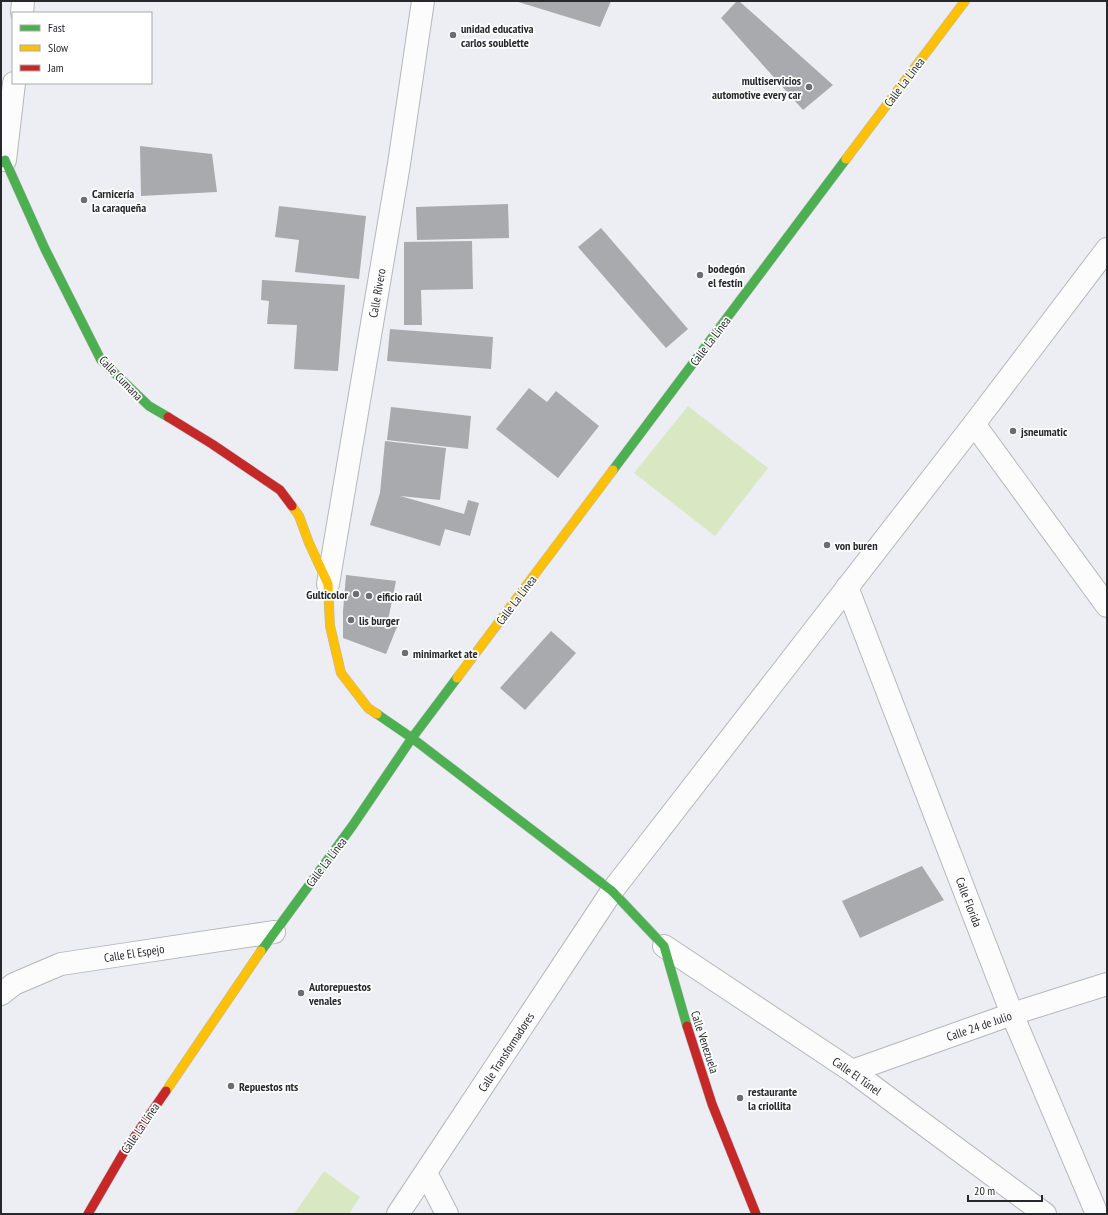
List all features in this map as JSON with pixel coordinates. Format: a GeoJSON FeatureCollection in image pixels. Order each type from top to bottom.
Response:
{"type":"FeatureCollection","features":[{"type":"Feature","properties":{"kind":"street"},"geometry":{"type":"LineString","coordinates":[[22,12],[23,1]]}},
{"type":"Feature","properties":{"kind":"street","name":"Calle Rivero"},"geometry":{"type":"LineString","coordinates":[[328,584],[399,164],[422,1]]}},
{"type":"Feature","properties":{"kind":"street","name":"Calle La Línea"},"geometry":{"type":"LineString","coordinates":[[88,1214],[124,1152],[274,932],[353,825],[412,738],[958,4]]}},
{"type":"Feature","properties":{"kind":"street","name":"Calle Cumana"},"geometry":{"type":"LineString","coordinates":[[14,84],[3,162],[101,360],[149,406],[212,444],[280,490],[299,516],[309,543],[328,584]]}},
{"type":"Feature","properties":{"kind":"street"},"geometry":{"type":"LineString","coordinates":[[612,891],[974,424],[1107,249]]}},
{"type":"Feature","properties":{"kind":"street"},"geometry":{"type":"LineString","coordinates":[[974,424],[1107,606]]}},
{"type":"Feature","properties":{"kind":"street","name":"Calle Venezuela"},"geometry":{"type":"LineString","coordinates":[[328,584],[330,626],[341,673],[368,708],[412,738],[612,891],[664,946],[712,1104],[756,1214]]}},
{"type":"Feature","properties":{"kind":"street","name":"Calle Florida"},"geometry":{"type":"LineString","coordinates":[[847,587],[1012,1014],[1097,1214]]}},
{"type":"Feature","properties":{"kind":"street","name":"Calle Transformadores"},"geometry":{"type":"LineString","coordinates":[[398,1214],[612,891]]}},
{"type":"Feature","properties":{"kind":"street","name":"Calle El Espejo"},"geometry":{"type":"LineString","coordinates":[[1,994],[14,984],[61,964],[274,932]]}},
{"type":"Feature","properties":{"kind":"street","name":"Calle El Túnel"},"geometry":{"type":"LineString","coordinates":[[664,946],[852,1071],[1045,1214]]}},
{"type":"Feature","properties":{"kind":"street","name":"Calle 24 de Julio"},"geometry":{"type":"LineString","coordinates":[[852,1071],[1012,1014],[1107,984]]}},
{"type":"Feature","properties":{"kind":"street"},"geometry":{"type":"LineString","coordinates":[[426,1172],[447,1214]]}},
{"type":"Feature","properties":{"kind":"green space"},"geometry":{"type":"Polygon","coordinates":[[[688,406],[768,468],[715,536],[634,473],[688,406]]]}},
{"type":"Feature","properties":{"kind":"green space"},"geometry":{"type":"Polygon","coordinates":[[[324,1171],[360,1197],[349,1214],[294,1214],[324,1171]]]}},
{"type":"Feature","properties":{"kind":"building"},"geometry":{"type":"Polygon","coordinates":[[[515,1],[611,1],[600,27],[515,1]]]}},
{"type":"Feature","properties":{"kind":"building"},"geometry":{"type":"Polygon","coordinates":[[[737,1],[739,1],[833,85],[803,110],[721,18],[737,1]]]}},
{"type":"Feature","properties":{"kind":"building"},"geometry":{"type":"Polygon","coordinates":[[[140,146],[212,154],[217,192],[141,196],[140,146]]]}},
{"type":"Feature","properties":{"kind":"building"},"geometry":{"type":"Polygon","coordinates":[[[508,204],[509,238],[417,240],[416,207],[508,204]]]}},
{"type":"Feature","properties":{"kind":"building"},"geometry":{"type":"Polygon","coordinates":[[[279,206],[366,216],[359,279],[295,272],[299,240],[275,237],[279,206]]]}},
{"type":"Feature","properties":{"kind":"building"},"geometry":{"type":"Polygon","coordinates":[[[601,228],[688,329],[666,348],[578,247],[601,228]]]}},
{"type":"Feature","properties":{"kind":"building"},"geometry":{"type":"Polygon","coordinates":[[[472,241],[473,289],[421,290],[422,325],[404,325],[404,242],[472,241]]]}},
{"type":"Feature","properties":{"kind":"building"},"geometry":{"type":"Polygon","coordinates":[[[262,280],[345,285],[338,371],[294,369],[297,325],[267,324],[269,301],[261,300],[262,280]]]}},
{"type":"Feature","properties":{"kind":"building"},"geometry":{"type":"Polygon","coordinates":[[[390,329],[493,337],[491,369],[387,361],[390,329]]]}},
{"type":"Feature","properties":{"kind":"building"},"geometry":{"type":"Polygon","coordinates":[[[529,388],[547,402],[556,391],[599,426],[558,478],[496,429],[529,388]]]}},
{"type":"Feature","properties":{"kind":"building"},"geometry":{"type":"Polygon","coordinates":[[[391,407],[471,416],[468,449],[387,440],[391,407]]]}},
{"type":"Feature","properties":{"kind":"building"},"geometry":{"type":"Polygon","coordinates":[[[385,441],[446,448],[440,500],[400,496],[464,514],[468,500],[479,503],[470,536],[445,529],[440,546],[370,525],[380,493],[385,441]]]}},
{"type":"Feature","properties":{"kind":"building"},"geometry":{"type":"Polygon","coordinates":[[[346,575],[396,581],[388,620],[399,622],[386,654],[343,638],[343,611],[346,575]]]}},
{"type":"Feature","properties":{"kind":"building"},"geometry":{"type":"Polygon","coordinates":[[[551,631],[576,653],[525,710],[500,688],[551,631]]]}},
{"type":"Feature","properties":{"kind":"building"},"geometry":{"type":"Polygon","coordinates":[[[922,866],[944,900],[860,938],[842,901],[922,866]]]}},
{"type":"Feature","properties":{"kind":"traffic: fast"},"geometry":{"type":"LineString","coordinates":[[613,470],[846,159]]}},
{"type":"Feature","properties":{"kind":"traffic: fast"},"geometry":{"type":"LineString","coordinates":[[1,163],[5,160],[45,249],[101,360],[149,406],[168,417]]}},
{"type":"Feature","properties":{"kind":"traffic: fast"},"geometry":{"type":"LineString","coordinates":[[261,951],[353,825],[412,738],[457,678]]}},
{"type":"Feature","properties":{"kind":"traffic: fast"},"geometry":{"type":"LineString","coordinates":[[377,714],[412,738],[612,891],[664,946],[687,1026]]}},
{"type":"Feature","properties":{"kind":"traffic: slow"},"geometry":{"type":"LineString","coordinates":[[846,159],[965,1]]}},
{"type":"Feature","properties":{"kind":"traffic: slow"},"geometry":{"type":"LineString","coordinates":[[457,678],[613,470]]}},
{"type":"Feature","properties":{"kind":"traffic: slow"},"geometry":{"type":"LineString","coordinates":[[292,506],[299,516],[309,543],[328,584],[330,626],[341,673],[368,708],[377,714]]}},
{"type":"Feature","properties":{"kind":"traffic: slow"},"geometry":{"type":"LineString","coordinates":[[166,1091],[261,951]]}},
{"type":"Feature","properties":{"kind":"traffic: jam"},"geometry":{"type":"LineString","coordinates":[[168,417],[212,444],[280,490],[292,506]]}},
{"type":"Feature","properties":{"kind":"traffic: jam"},"geometry":{"type":"LineString","coordinates":[[687,1026],[712,1104],[756,1214]]}},
{"type":"Feature","properties":{"kind":"traffic: jam"},"geometry":{"type":"LineString","coordinates":[[88,1214],[124,1152],[166,1091]]}},
{"type":"Feature","properties":{"kind":"place","name":"unidad educativa carlos soublette"},"geometry":{"type":"Point","coordinates":[453,35]}},
{"type":"Feature","properties":{"kind":"place","name":"multiservicios automotive every car"},"geometry":{"type":"Point","coordinates":[809,87]}},
{"type":"Feature","properties":{"kind":"place","name":"Carnicería la caraqueña"},"geometry":{"type":"Point","coordinates":[84,200]}},
{"type":"Feature","properties":{"kind":"place","name":"bodegón el festín"},"geometry":{"type":"Point","coordinates":[700,275]}},
{"type":"Feature","properties":{"kind":"place","name":"jsneumatic"},"geometry":{"type":"Point","coordinates":[1013,431]}},
{"type":"Feature","properties":{"kind":"place","name":"von buren"},"geometry":{"type":"Point","coordinates":[827,545]}},
{"type":"Feature","properties":{"kind":"place","name":"Gulticolor"},"geometry":{"type":"Point","coordinates":[356,594]}},
{"type":"Feature","properties":{"kind":"place","name":"eificio raúl"},"geometry":{"type":"Point","coordinates":[369,596]}},
{"type":"Feature","properties":{"kind":"place","name":"lis burger"},"geometry":{"type":"Point","coordinates":[351,620]}},
{"type":"Feature","properties":{"kind":"place","name":"minimarket ate"},"geometry":{"type":"Point","coordinates":[405,653]}},
{"type":"Feature","properties":{"kind":"place","name":"Autorepuestos venales"},"geometry":{"type":"Point","coordinates":[301,993]}},
{"type":"Feature","properties":{"kind":"place","name":"Repuestos nts"},"geometry":{"type":"Point","coordinates":[231,1086]}},
{"type":"Feature","properties":{"kind":"place","name":"restaurante la criollita"},"geometry":{"type":"Point","coordinates":[740,1098]}}]}
